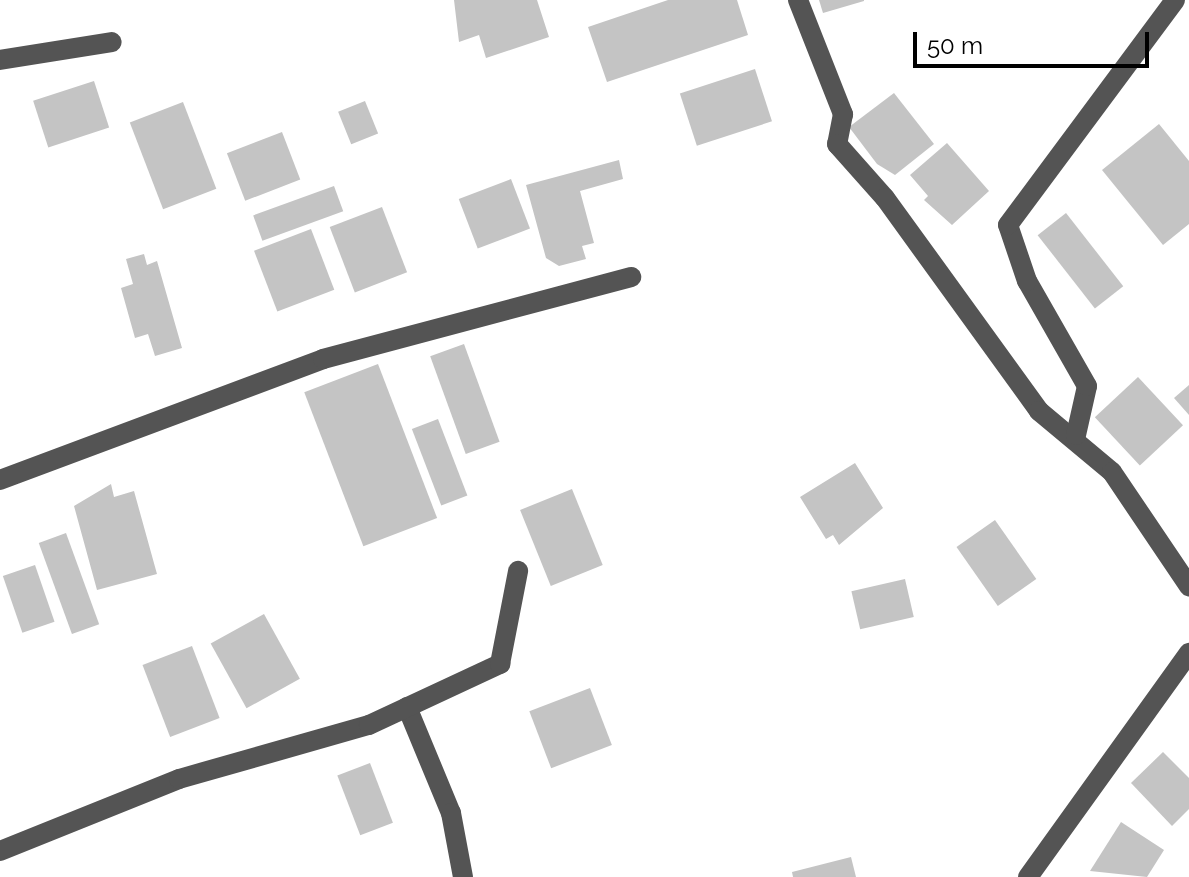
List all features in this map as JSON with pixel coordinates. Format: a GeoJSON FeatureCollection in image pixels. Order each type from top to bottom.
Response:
{"type":"FeatureCollection","features":[{"type":"Feature","properties":{"kind":"street"},"geometry":{"type":"LineString","coordinates":[[798,0],[843,114],[837,144],[885,198],[1039,411],[1076,435],[1112,472],[1189,586]]}},
{"type":"Feature","properties":{"kind":"street"},"geometry":{"type":"LineString","coordinates":[[1076,435],[1087,386],[1027,281],[1008,225],[1175,0]]}},
{"type":"Feature","properties":{"kind":"street"},"geometry":{"type":"LineString","coordinates":[[0,60],[112,42]]}},
{"type":"Feature","properties":{"kind":"street"},"geometry":{"type":"LineString","coordinates":[[0,480],[323,359],[631,277]]}},
{"type":"Feature","properties":{"kind":"street"},"geometry":{"type":"LineString","coordinates":[[0,851],[179,779],[369,725],[500,664],[518,571]]}},
{"type":"Feature","properties":{"kind":"street"},"geometry":{"type":"LineString","coordinates":[[1028,877],[1189,653]]}},
{"type":"Feature","properties":{"kind":"street"},"geometry":{"type":"LineString","coordinates":[[407,707],[451,813],[463,877]]}},
{"type":"Feature","properties":{"kind":"building"},"geometry":{"type":"Polygon","coordinates":[[[454,0],[537,0],[549,37],[486,58],[479,35],[459,42],[454,0]]]}},
{"type":"Feature","properties":{"kind":"building"},"geometry":{"type":"Polygon","coordinates":[[[668,0],[737,0],[748,35],[607,82],[588,27],[668,0]]]}},
{"type":"Feature","properties":{"kind":"building"},"geometry":{"type":"Polygon","coordinates":[[[819,0],[864,0],[864,1],[823,13],[819,0]]]}},
{"type":"Feature","properties":{"kind":"building"},"geometry":{"type":"Polygon","coordinates":[[[755,69],[772,121],[697,146],[680,93],[755,69]]]}},
{"type":"Feature","properties":{"kind":"building"},"geometry":{"type":"Polygon","coordinates":[[[94,81],[109,128],[48,147],[33,101],[94,81]]]}},
{"type":"Feature","properties":{"kind":"building"},"geometry":{"type":"Polygon","coordinates":[[[894,93],[934,144],[895,175],[877,164],[849,127],[894,93]]]}},
{"type":"Feature","properties":{"kind":"building"},"geometry":{"type":"Polygon","coordinates":[[[365,101],[378,133],[351,144],[338,112],[365,101]]]}},
{"type":"Feature","properties":{"kind":"building"},"geometry":{"type":"Polygon","coordinates":[[[183,102],[216,189],[163,209],[130,122],[183,102]]]}},
{"type":"Feature","properties":{"kind":"building"},"geometry":{"type":"Polygon","coordinates":[[[1159,124],[1189,161],[1189,224],[1163,245],[1102,170],[1159,124]]]}},
{"type":"Feature","properties":{"kind":"building"},"geometry":{"type":"Polygon","coordinates":[[[282,132],[300,180],[245,201],[227,153],[282,132]]]}},
{"type":"Feature","properties":{"kind":"building"},"geometry":{"type":"Polygon","coordinates":[[[947,143],[989,191],[952,225],[924,200],[928,196],[910,175],[947,143]]]}},
{"type":"Feature","properties":{"kind":"building"},"geometry":{"type":"Polygon","coordinates":[[[619,160],[623,179],[580,191],[594,243],[582,246],[586,259],[559,266],[546,258],[526,185],[619,160]]]}},
{"type":"Feature","properties":{"kind":"building"},"geometry":{"type":"Polygon","coordinates":[[[511,179],[530,228],[478,249],[459,199],[511,179]]]}},
{"type":"Feature","properties":{"kind":"building"},"geometry":{"type":"Polygon","coordinates":[[[334,186],[343,211],[262,241],[253,215],[334,186]]]}},
{"type":"Feature","properties":{"kind":"building"},"geometry":{"type":"Polygon","coordinates":[[[382,207],[407,272],[355,292],[330,227],[382,207]]]}},
{"type":"Feature","properties":{"kind":"building"},"geometry":{"type":"Polygon","coordinates":[[[1066,213],[1123,286],[1095,308],[1038,235],[1066,213]]]}},
{"type":"Feature","properties":{"kind":"building"},"geometry":{"type":"Polygon","coordinates":[[[311,229],[334,290],[277,312],[254,251],[311,229]]]}},
{"type":"Feature","properties":{"kind":"building"},"geometry":{"type":"Polygon","coordinates":[[[144,254],[147,265],[157,261],[182,348],[155,356],[148,334],[135,338],[121,288],[133,284],[126,259],[144,254]]]}},
{"type":"Feature","properties":{"kind":"building"},"geometry":{"type":"Polygon","coordinates":[[[464,344],[500,442],[466,454],[430,356],[464,344]]]}},
{"type":"Feature","properties":{"kind":"building"},"geometry":{"type":"Polygon","coordinates":[[[378,364],[437,518],[363,546],[304,392],[378,364]]]}},
{"type":"Feature","properties":{"kind":"building"},"geometry":{"type":"Polygon","coordinates":[[[1138,377],[1183,425],[1140,466],[1095,417],[1138,377]]]}},
{"type":"Feature","properties":{"kind":"building"},"geometry":{"type":"Polygon","coordinates":[[[1189,385],[1189,415],[1174,398],[1189,385]]]}},
{"type":"Feature","properties":{"kind":"building"},"geometry":{"type":"Polygon","coordinates":[[[438,419],[467,496],[441,506],[412,429],[438,419]]]}},
{"type":"Feature","properties":{"kind":"building"},"geometry":{"type":"Polygon","coordinates":[[[855,463],[883,508],[839,545],[833,535],[826,539],[800,497],[855,463]]]}},
{"type":"Feature","properties":{"kind":"building"},"geometry":{"type":"Polygon","coordinates":[[[111,484],[114,497],[134,491],[157,574],[97,590],[74,506],[111,484]]]}},
{"type":"Feature","properties":{"kind":"building"},"geometry":{"type":"Polygon","coordinates":[[[572,489],[603,565],[551,586],[520,510],[572,489]]]}},
{"type":"Feature","properties":{"kind":"building"},"geometry":{"type":"Polygon","coordinates":[[[995,520],[1036,579],[998,606],[956,547],[995,520]]]}},
{"type":"Feature","properties":{"kind":"building"},"geometry":{"type":"Polygon","coordinates":[[[66,533],[99,624],[72,634],[39,543],[66,533]]]}},
{"type":"Feature","properties":{"kind":"building"},"geometry":{"type":"Polygon","coordinates":[[[35,565],[55,622],[22,633],[3,576],[35,565]]]}},
{"type":"Feature","properties":{"kind":"building"},"geometry":{"type":"Polygon","coordinates":[[[905,579],[914,617],[860,629],[851,591],[905,579]]]}},
{"type":"Feature","properties":{"kind":"building"},"geometry":{"type":"Polygon","coordinates":[[[264,614],[300,679],[247,708],[211,644],[264,614]]]}},
{"type":"Feature","properties":{"kind":"building"},"geometry":{"type":"Polygon","coordinates":[[[192,646],[220,718],[170,737],[143,665],[192,646]]]}},
{"type":"Feature","properties":{"kind":"building"},"geometry":{"type":"Polygon","coordinates":[[[590,688],[612,745],[551,768],[529,711],[590,688]]]}},
{"type":"Feature","properties":{"kind":"building"},"geometry":{"type":"Polygon","coordinates":[[[1163,752],[1189,778],[1189,809],[1172,826],[1131,783],[1163,752]]]}},
{"type":"Feature","properties":{"kind":"building"},"geometry":{"type":"Polygon","coordinates":[[[370,763],[393,823],[360,835],[337,776],[370,763]]]}},
{"type":"Feature","properties":{"kind":"building"},"geometry":{"type":"Polygon","coordinates":[[[1121,822],[1164,850],[1147,877],[1090,871],[1121,822]]]}},
{"type":"Feature","properties":{"kind":"building"},"geometry":{"type":"Polygon","coordinates":[[[851,857],[856,877],[793,877],[792,872],[851,857]]]}}]}
